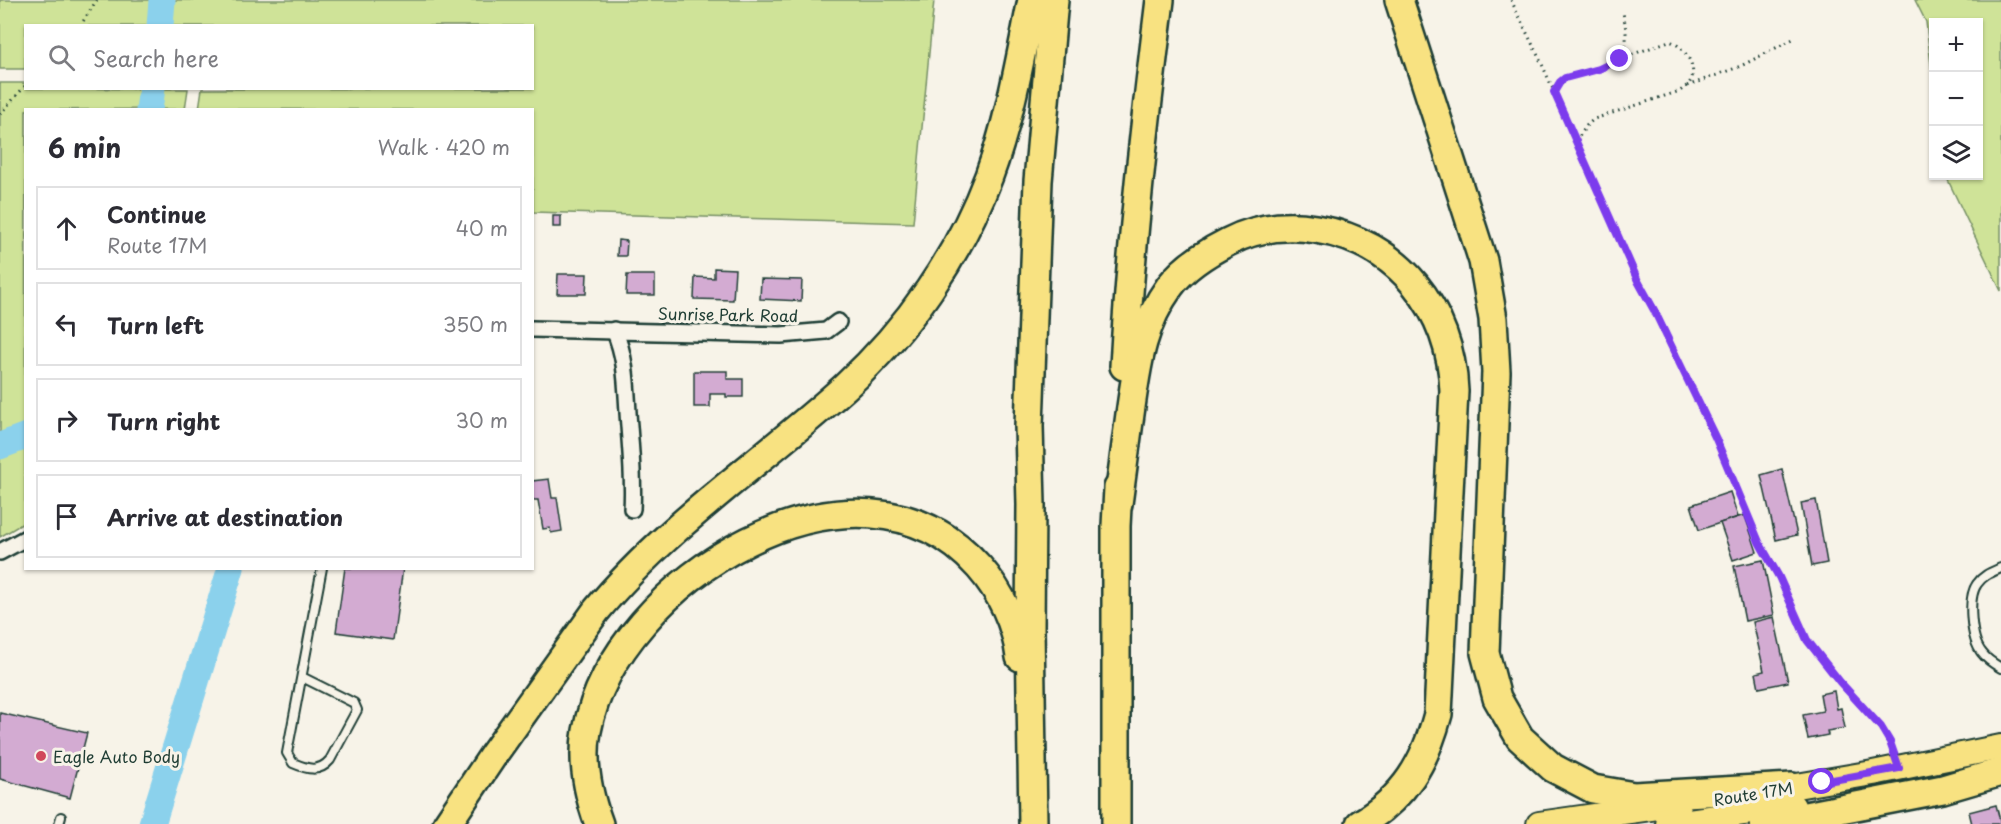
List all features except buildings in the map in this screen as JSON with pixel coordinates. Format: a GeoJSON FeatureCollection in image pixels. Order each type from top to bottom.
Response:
{"type":"FeatureCollection","features":[{"type":"Feature","properties":{"kind":"highway"},"geometry":{"type":"LineString","coordinates":[[447,824],[589,620],[614,589],[673,533],[845,387],[891,339],[930,289],[963,234],[989,176],[1006,120],[1032,0]]}},
{"type":"Feature","properties":{"kind":"highway"},"geometry":{"type":"LineString","coordinates":[[1033,824],[1029,426],[1038,181],[1054,0]]}},
{"type":"Feature","properties":{"kind":"highway"},"geometry":{"type":"LineString","coordinates":[[1116,824],[1116,537],[1128,285],[1160,0]]}},
{"type":"Feature","properties":{"kind":"highway"},"geometry":{"type":"LineString","coordinates":[[1399,0],[1483,261],[1493,319],[1497,372],[1485,653],[1497,698],[1520,738],[1536,754],[1573,780],[1593,789],[1614,795],[1634,796],[1792,787]]}},
{"type":"Feature","properties":{"kind":"highway"},"geometry":{"type":"LineString","coordinates":[[1118,504],[1138,358],[1145,332],[1157,306],[1172,284],[1189,266],[1210,251],[1249,233],[1276,228],[1304,227],[1326,231],[1351,238],[1376,250],[1401,269],[1420,290],[1441,328],[1453,368],[1437,714],[1432,737],[1423,760],[1409,782],[1394,800],[1360,824]]}},
{"type":"Feature","properties":{"kind":"highway"},"geometry":{"type":"LineString","coordinates":[[599,824],[586,783],[586,733],[602,684],[632,636],[674,592],[723,555],[777,530],[805,521],[833,516],[861,513],[882,515],[921,526],[959,548],[986,576],[1005,607],[1019,649],[1032,750]]}},
{"type":"Feature","properties":{"kind":"highway"},"geometry":{"type":"LineString","coordinates":[[1764,824],[1943,789],[2001,772]]}},
{"type":"Feature","properties":{"kind":"main road","name":"Route 17M"},"geometry":{"type":"LineString","coordinates":[[1539,824],[1792,787],[2001,747]]}},
{"type":"Feature","properties":{"kind":"main road","name":"Route 17M"},"geometry":{"type":"LineString","coordinates":[[1668,824],[1775,809],[2001,765]]}},
{"type":"Feature","properties":{"kind":"street","name":"Sunrise Park Road"},"geometry":{"type":"LineString","coordinates":[[534,328],[781,335],[826,331],[838,322]]}},
{"type":"Feature","properties":{"kind":"street"},"geometry":{"type":"LineString","coordinates":[[614,330],[622,349],[627,377],[634,488],[632,509]]}},
{"type":"Feature","properties":{"kind":"street"},"geometry":{"type":"LineString","coordinates":[[0,552],[24,539]]}},
{"type":"Feature","properties":{"kind":"lane"},"geometry":{"type":"LineString","coordinates":[[2001,568],[1986,575],[1978,582],[1971,602],[1972,619],[1979,650],[2001,668]]}},
{"type":"Feature","properties":{"kind":"lane"},"geometry":{"type":"LineString","coordinates":[[302,677],[354,703],[357,710],[330,760],[324,767],[317,769],[293,763],[287,753],[322,570]]}},
{"type":"Feature","properties":{"kind":"path"},"geometry":{"type":"LineString","coordinates":[[81,24],[97,0]]}},
{"type":"Feature","properties":{"kind":"path"},"geometry":{"type":"LineString","coordinates":[[1511,0],[1638,281],[1716,439],[1759,542],[1779,577],[1807,640],[1840,682],[1881,727],[1890,742],[1899,768]]}},
{"type":"Feature","properties":{"kind":"path"},"geometry":{"type":"LineString","coordinates":[[1620,59],[1626,46],[1623,14]]}},
{"type":"Feature","properties":{"kind":"path"},"geometry":{"type":"LineString","coordinates":[[1576,141],[1594,119],[1668,96],[1741,66],[1793,39]]}},
{"type":"Feature","properties":{"kind":"path"},"geometry":{"type":"LineString","coordinates":[[1554,92],[1565,78],[1599,69],[1669,41],[1677,42],[1684,49],[1692,68],[1691,80],[1686,87]]}},
{"type":"Feature","properties":{"kind":"path"},"geometry":{"type":"LineString","coordinates":[[0,114],[24,87]]}},
{"type":"Feature","properties":{"kind":"green space"},"geometry":{"type":"Polygon","coordinates":[[[0,0],[934,0],[913,223],[534,212],[534,108],[199,108],[202,90],[534,90],[534,24],[24,24],[24,69],[0,69],[0,0]]]}},
{"type":"Feature","properties":{"kind":"green space"},"geometry":{"type":"Polygon","coordinates":[[[1915,0],[2001,0],[2001,291],[1948,180],[1983,180],[1983,18],[1929,18],[1929,47],[1926,22],[1915,0]]]}},
{"type":"Feature","properties":{"kind":"green space"},"geometry":{"type":"Polygon","coordinates":[[[0,83],[24,83],[24,90],[188,90],[185,108],[24,108],[24,523],[0,537],[0,83]]]}},
{"type":"Feature","properties":{"kind":"waterway"},"geometry":{"type":"LineString","coordinates":[[160,24],[162,0]]}},
{"type":"Feature","properties":{"kind":"waterway"},"geometry":{"type":"LineString","coordinates":[[149,108],[152,90]]}},
{"type":"Feature","properties":{"kind":"waterway"},"geometry":{"type":"LineString","coordinates":[[0,446],[24,437]]}},
{"type":"Feature","properties":{"kind":"waterway"},"geometry":{"type":"LineString","coordinates":[[152,824],[230,570]]}},
{"type":"Feature","properties":{"kind":"place","name":"Eagle Auto Body"},"geometry":{"type":"Point","coordinates":[41,756]}},
{"type":"Feature","properties":{"kind":"route"},"geometry":{"type":"LineString","coordinates":[[1620,59],[1599,69],[1565,78],[1554,92],[1638,281],[1716,439],[1759,542],[1779,577],[1807,640],[1840,682],[1881,727],[1890,742],[1899,768],[1822,782]]}}]}
